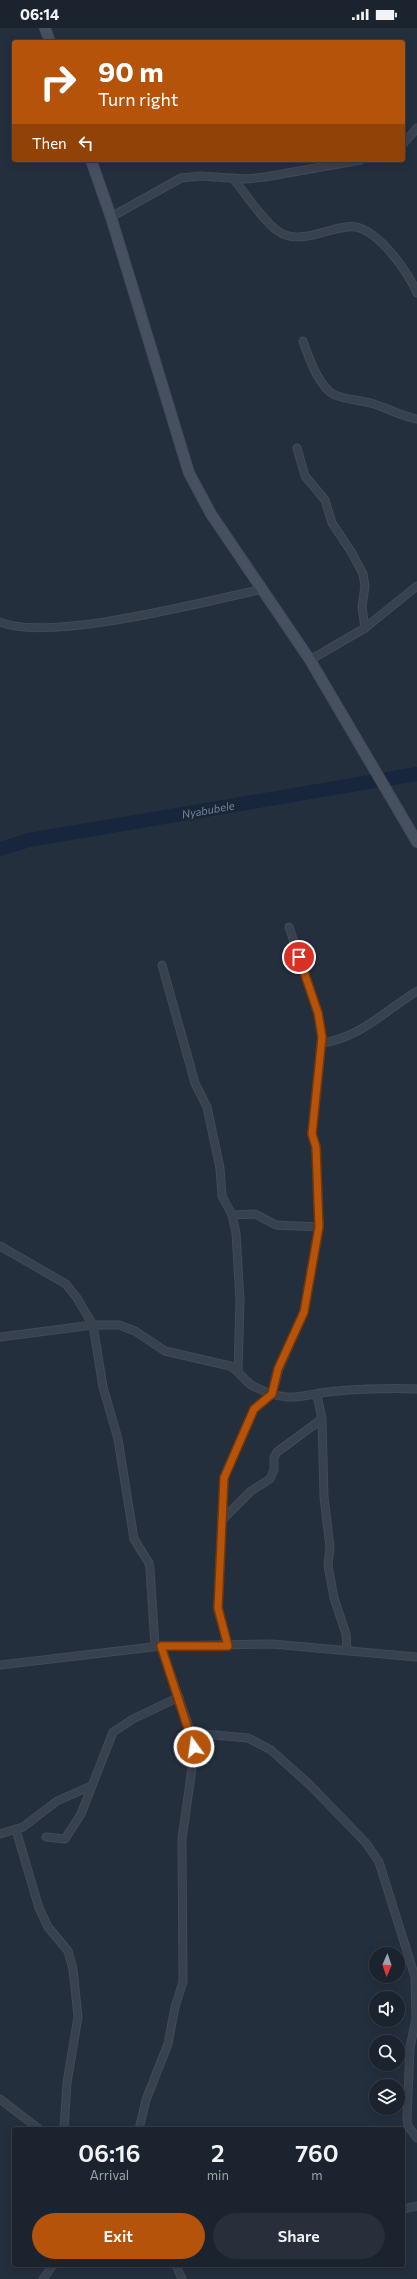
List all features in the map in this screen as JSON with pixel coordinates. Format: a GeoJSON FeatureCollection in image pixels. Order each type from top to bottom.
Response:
{"type":"FeatureCollection","features":[{"type":"Feature","properties":{"kind":"street"},"geometry":{"type":"LineString","coordinates":[[45,28],[49,40]]}},
{"type":"Feature","properties":{"kind":"street"},"geometry":{"type":"LineString","coordinates":[[405,142],[417,128]]}},
{"type":"Feature","properties":{"kind":"street"},"geometry":{"type":"LineString","coordinates":[[92,162],[111,217],[189,473],[211,514],[310,660],[389,797],[417,842]]}},
{"type":"Feature","properties":{"kind":"street"},"geometry":{"type":"LineString","coordinates":[[111,217],[181,178],[200,176],[233,178],[265,177],[350,162]]}},
{"type":"Feature","properties":{"kind":"street"},"geometry":{"type":"LineString","coordinates":[[233,178],[278,232],[305,237],[355,227],[367,231],[383,244],[406,272],[417,293]]}},
{"type":"Feature","properties":{"kind":"street"},"geometry":{"type":"LineString","coordinates":[[302,341],[309,360],[328,391],[336,395],[375,404],[400,416],[417,418]]}},
{"type":"Feature","properties":{"kind":"street"},"geometry":{"type":"LineString","coordinates":[[297,448],[305,476],[325,500],[332,523],[362,574],[365,586],[362,607],[366,628]]}},
{"type":"Feature","properties":{"kind":"street"},"geometry":{"type":"LineString","coordinates":[[310,660],[366,628],[417,586]]}},
{"type":"Feature","properties":{"kind":"street"},"geometry":{"type":"LineString","coordinates":[[0,622],[10,626],[30,628],[71,625],[124,618],[263,589]]}},
{"type":"Feature","properties":{"kind":"street"},"geometry":{"type":"LineString","coordinates":[[228,1646],[218,1608],[224,1518],[224,1478],[228,1466],[237,1452],[254,1409],[272,1394],[278,1369],[304,1312],[319,1227],[316,1147],[312,1134],[322,1043],[318,1013],[289,927]]}},
{"type":"Feature","properties":{"kind":"street"},"geometry":{"type":"LineString","coordinates":[[162,965],[195,1083],[207,1107],[220,1168],[222,1196],[232,1215],[240,1281],[238,1370]]}},
{"type":"Feature","properties":{"kind":"street"},"geometry":{"type":"LineString","coordinates":[[322,1043],[343,1038],[373,1023],[417,991]]}},
{"type":"Feature","properties":{"kind":"street"},"geometry":{"type":"LineString","coordinates":[[232,1215],[255,1214],[276,1225],[319,1227]]}},
{"type":"Feature","properties":{"kind":"street"},"geometry":{"type":"LineString","coordinates":[[0,1246],[66,1284],[78,1298],[93,1325],[103,1387],[118,1439],[134,1540],[149,1563],[158,1646],[179,1697],[191,1733],[194,1754],[182,1839],[184,1975],[168,2044],[146,2100],[139,2127]]}},
{"type":"Feature","properties":{"kind":"street"},"geometry":{"type":"LineString","coordinates":[[0,1337],[93,1325],[119,1325],[135,1331],[165,1351],[230,1366],[238,1370],[254,1387],[287,1398],[317,1395],[336,1391],[417,1389]]}},
{"type":"Feature","properties":{"kind":"street"},"geometry":{"type":"LineString","coordinates":[[317,1395],[322,1419],[324,1497],[330,1547],[328,1565],[334,1598],[346,1634],[347,1651]]}},
{"type":"Feature","properties":{"kind":"street"},"geometry":{"type":"LineString","coordinates":[[224,1518],[251,1491],[270,1479],[274,1470],[274,1457],[277,1452],[322,1419]]}},
{"type":"Feature","properties":{"kind":"street"},"geometry":{"type":"LineString","coordinates":[[0,1665],[158,1646],[228,1646],[272,1644],[417,1657]]}},
{"type":"Feature","properties":{"kind":"street"},"geometry":{"type":"LineString","coordinates":[[46,1837],[65,1839],[71,1833],[81,1814],[113,1732],[133,1719],[179,1697]]}},
{"type":"Feature","properties":{"kind":"street"},"geometry":{"type":"LineString","coordinates":[[191,1733],[248,1738],[271,1750],[311,1786],[366,1843],[379,1862],[414,1977],[416,2018],[410,2048],[407,2118],[408,2126],[417,2138]]}},
{"type":"Feature","properties":{"kind":"street"},"geometry":{"type":"LineString","coordinates":[[0,1834],[28,1825],[61,1799],[91,1786]]}},
{"type":"Feature","properties":{"kind":"street"},"geometry":{"type":"LineString","coordinates":[[16,1830],[38,1908],[48,1927],[68,1951],[74,1974],[78,2017],[67,2083],[64,2127]]}},
{"type":"Feature","properties":{"kind":"street"},"geometry":{"type":"LineString","coordinates":[[0,2099],[36,2127]]}},
{"type":"Feature","properties":{"kind":"street"},"geometry":{"type":"LineString","coordinates":[[405,2209],[417,2206]]}},
{"type":"Feature","properties":{"kind":"street"},"geometry":{"type":"LineString","coordinates":[[43,2279],[52,2267]]}},
{"type":"Feature","properties":{"kind":"street"},"geometry":{"type":"LineString","coordinates":[[177,2267],[182,2279]]}},
{"type":"Feature","properties":{"kind":"waterway","name":"Nyabubele"},"geometry":{"type":"LineString","coordinates":[[0,849],[29,840],[417,774]]}},
{"type":"Feature","properties":{"kind":"route"},"geometry":{"type":"LineString","coordinates":[[194,1747],[191,1733],[161,1646],[228,1646],[218,1608],[219,1568],[224,1518],[224,1478],[228,1466],[237,1452],[254,1409],[272,1394],[278,1369],[304,1312],[319,1227],[316,1143],[312,1134],[316,1083],[322,1037],[318,1013],[299,957]]}}]}
